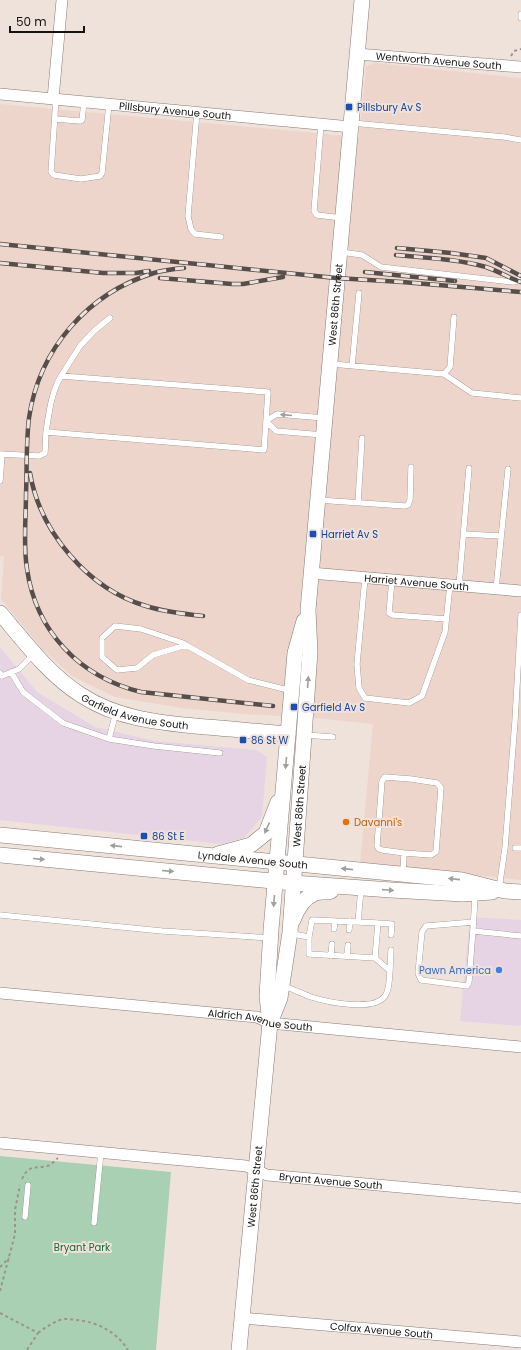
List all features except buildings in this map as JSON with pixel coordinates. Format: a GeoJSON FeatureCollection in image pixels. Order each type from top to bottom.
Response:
{"type":"FeatureCollection","features":[{"type":"Feature","properties":{"kind":"street"},"geometry":{"type":"LineString","coordinates":[[54,99],[62,0]]}},
{"type":"Feature","properties":{"kind":"street","name":"West 86th Street"},"geometry":{"type":"LineString","coordinates":[[270,1023],[280,998],[290,928],[310,652],[308,610],[362,0]]}},
{"type":"Feature","properties":{"kind":"street","name":"Wentworth Avenue South"},"geometry":{"type":"LineString","coordinates":[[357,54],[521,67]]}},
{"type":"Feature","properties":{"kind":"street","name":"Pillsbury Avenue South"},"geometry":{"type":"LineString","coordinates":[[0,94],[321,124],[351,125]]}},
{"type":"Feature","properties":{"kind":"street","name":"Harriet Avenue South"},"geometry":{"type":"LineString","coordinates":[[311,573],[521,591]]}},
{"type":"Feature","properties":{"kind":"street","name":"West 86th Street"},"geometry":{"type":"LineString","coordinates":[[239,1350],[270,1023],[267,996],[295,653],[308,610]]}},
{"type":"Feature","properties":{"kind":"street","name":"Garfield Avenue South"},"geometry":{"type":"LineString","coordinates":[[0,613],[60,679],[81,696],[105,708],[131,717],[157,722],[305,735]]}},
{"type":"Feature","properties":{"kind":"street"},"geometry":{"type":"LineString","coordinates":[[211,856],[251,845],[266,833],[272,815],[283,792]]}},
{"type":"Feature","properties":{"kind":"street","name":"Lyndale Avenue South"},"geometry":{"type":"LineString","coordinates":[[0,835],[462,880],[501,891]]}},
{"type":"Feature","properties":{"kind":"street","name":"Lyndale Avenue South"},"geometry":{"type":"LineString","coordinates":[[0,855],[293,883],[362,888],[463,894],[501,891],[521,892]]}},
{"type":"Feature","properties":{"kind":"street"},"geometry":{"type":"LineString","coordinates":[[290,928],[296,912],[303,901],[315,893],[329,892],[340,886]]}},
{"type":"Feature","properties":{"kind":"street","name":"Aldrich Avenue South"},"geometry":{"type":"LineString","coordinates":[[0,993],[257,1016],[270,1023],[521,1047]]}},
{"type":"Feature","properties":{"kind":"street","name":"Bryant Avenue South"},"geometry":{"type":"LineString","coordinates":[[0,1143],[246,1166],[267,1175],[521,1198]]}},
{"type":"Feature","properties":{"kind":"street","name":"Colfax Avenue South"},"geometry":{"type":"LineString","coordinates":[[242,1318],[521,1342]]}},
{"type":"Feature","properties":{"kind":"lane"},"geometry":{"type":"LineString","coordinates":[[54,99],[55,120],[51,172],[54,175],[81,179],[100,176],[102,173],[110,104]]}},
{"type":"Feature","properties":{"kind":"lane"},"geometry":{"type":"LineString","coordinates":[[55,120],[82,120],[84,102]]}},
{"type":"Feature","properties":{"kind":"lane"},"geometry":{"type":"LineString","coordinates":[[197,112],[188,216],[191,229],[195,234],[221,237]]}},
{"type":"Feature","properties":{"kind":"lane"},"geometry":{"type":"LineString","coordinates":[[321,124],[314,211],[317,215],[342,218]]}},
{"type":"Feature","properties":{"kind":"lane"},"geometry":{"type":"LineString","coordinates":[[351,125],[504,137],[521,140]]}},
{"type":"Feature","properties":{"kind":"lane"},"geometry":{"type":"LineString","coordinates":[[339,252],[362,255],[381,266],[513,282],[518,281],[521,277]]}},
{"type":"Feature","properties":{"kind":"lane"},"geometry":{"type":"LineString","coordinates":[[352,366],[359,293]]}},
{"type":"Feature","properties":{"kind":"lane"},"geometry":{"type":"LineString","coordinates":[[444,374],[450,367],[454,317]]}},
{"type":"Feature","properties":{"kind":"lane"},"geometry":{"type":"LineString","coordinates":[[0,481],[1,454],[39,456],[45,453],[46,432],[52,398],[57,384],[80,346],[94,331],[110,318]]}},
{"type":"Feature","properties":{"kind":"lane"},"geometry":{"type":"LineString","coordinates":[[329,364],[444,374],[472,393],[521,398]]}},
{"type":"Feature","properties":{"kind":"lane"},"geometry":{"type":"LineString","coordinates":[[46,432],[264,450],[268,392],[61,376]]}},
{"type":"Feature","properties":{"kind":"lane"},"geometry":{"type":"LineString","coordinates":[[266,421],[277,414],[324,418]]}},
{"type":"Feature","properties":{"kind":"lane"},"geometry":{"type":"LineString","coordinates":[[266,421],[276,431],[323,435]]}},
{"type":"Feature","properties":{"kind":"lane"},"geometry":{"type":"LineString","coordinates":[[358,503],[362,438]]}},
{"type":"Feature","properties":{"kind":"lane"},"geometry":{"type":"LineString","coordinates":[[318,500],[408,505],[410,500],[411,467]]}},
{"type":"Feature","properties":{"kind":"lane"},"geometry":{"type":"LineString","coordinates":[[364,578],[357,664],[359,688],[365,698],[409,703],[422,696],[445,632],[446,619],[455,585],[464,534],[469,468]]}},
{"type":"Feature","properties":{"kind":"lane"},"geometry":{"type":"LineString","coordinates":[[496,589],[508,469]]}},
{"type":"Feature","properties":{"kind":"lane"},"geometry":{"type":"LineString","coordinates":[[464,534],[501,536]]}},
{"type":"Feature","properties":{"kind":"lane"},"geometry":{"type":"LineString","coordinates":[[392,580],[389,613],[393,615],[446,619]]}},
{"type":"Feature","properties":{"kind":"lane"},"geometry":{"type":"LineString","coordinates":[[501,891],[515,721],[521,615]]}},
{"type":"Feature","properties":{"kind":"lane"},"geometry":{"type":"LineString","coordinates":[[186,645],[153,655],[137,668],[117,670],[102,657],[102,638],[115,626],[141,628],[186,645],[248,680],[292,691]]}},
{"type":"Feature","properties":{"kind":"lane"},"geometry":{"type":"LineString","coordinates":[[0,673],[2,676],[19,669],[35,653]]}},
{"type":"Feature","properties":{"kind":"lane"},"geometry":{"type":"LineString","coordinates":[[11,672],[23,692],[63,723],[109,739],[154,746],[220,753]]}},
{"type":"Feature","properties":{"kind":"lane"},"geometry":{"type":"LineString","coordinates":[[109,739],[116,712]]}},
{"type":"Feature","properties":{"kind":"lane"},"geometry":{"type":"LineString","coordinates":[[305,735],[333,737]]}},
{"type":"Feature","properties":{"kind":"lane"},"geometry":{"type":"LineString","coordinates":[[385,777],[437,783],[441,788],[436,852],[431,855],[404,853],[382,850],[377,846],[382,781],[385,777]]}},
{"type":"Feature","properties":{"kind":"lane"},"geometry":{"type":"LineString","coordinates":[[402,874],[404,853]]}},
{"type":"Feature","properties":{"kind":"lane"},"geometry":{"type":"LineString","coordinates":[[358,922],[362,888]]}},
{"type":"Feature","properties":{"kind":"lane"},"geometry":{"type":"LineString","coordinates":[[474,922],[426,926],[422,932],[418,973],[421,980],[467,986],[469,982],[474,922],[475,893]]}},
{"type":"Feature","properties":{"kind":"lane"},"geometry":{"type":"LineString","coordinates":[[0,914],[162,931],[271,938]]}},
{"type":"Feature","properties":{"kind":"lane"},"geometry":{"type":"LineString","coordinates":[[390,971],[375,958],[309,954],[309,936],[312,920],[378,922],[392,924],[391,935]]}},
{"type":"Feature","properties":{"kind":"lane"},"geometry":{"type":"LineString","coordinates":[[334,929],[335,921]]}},
{"type":"Feature","properties":{"kind":"lane"},"geometry":{"type":"LineString","coordinates":[[350,921],[350,930]]}},
{"type":"Feature","properties":{"kind":"lane"},"geometry":{"type":"LineString","coordinates":[[375,958],[378,922]]}},
{"type":"Feature","properties":{"kind":"lane"},"geometry":{"type":"LineString","coordinates":[[290,928],[296,934],[309,936]]}},
{"type":"Feature","properties":{"kind":"lane"},"geometry":{"type":"LineString","coordinates":[[473,932],[521,936]]}},
{"type":"Feature","properties":{"kind":"lane"},"geometry":{"type":"LineString","coordinates":[[331,956],[332,944]]}},
{"type":"Feature","properties":{"kind":"lane"},"geometry":{"type":"LineString","coordinates":[[347,956],[348,946]]}},
{"type":"Feature","properties":{"kind":"lane"},"geometry":{"type":"LineString","coordinates":[[282,985],[312,997],[329,1001],[368,1005],[377,1002],[386,995],[388,990],[391,950]]}},
{"type":"Feature","properties":{"kind":"lane"},"geometry":{"type":"LineString","coordinates":[[94,1223],[101,1152]]}},
{"type":"Feature","properties":{"kind":"lane"},"geometry":{"type":"LineString","coordinates":[[25,1217],[28,1185]]}},
{"type":"Feature","properties":{"kind":"path"},"geometry":{"type":"LineString","coordinates":[[0,1267],[10,1256]]}},
{"type":"Feature","properties":{"kind":"path"},"geometry":{"type":"LineString","coordinates":[[0,1314],[38,1333]]}},
{"type":"Feature","properties":{"kind":"path"},"geometry":{"type":"LineString","coordinates":[[27,1350],[38,1333],[49,1324],[64,1319],[81,1320],[100,1325],[124,1343],[128,1350]]}},
{"type":"Feature","properties":{"kind":"shaded area"},"geometry":{"type":"Polygon","coordinates":[[[375,63],[521,78],[521,880],[360,863],[373,724],[182,708],[115,697],[72,676],[41,648],[1,599],[4,557],[0,556],[0,104],[359,137],[366,66],[375,63]]]}},
{"type":"Feature","properties":{"kind":"shaded area"},"geometry":{"type":"Polygon","coordinates":[[[0,647],[37,692],[95,727],[155,741],[256,750],[267,757],[262,817],[244,838],[221,844],[0,820],[0,647]]]}},
{"type":"Feature","properties":{"kind":"shaded area"},"geometry":{"type":"Polygon","coordinates":[[[470,917],[521,920],[521,1025],[519,1026],[460,1021],[470,917]]]}},
{"type":"Feature","properties":{"kind":"green space","name":"Bryant Park"},"geometry":{"type":"Polygon","coordinates":[[[0,1156],[171,1172],[156,1350],[0,1350],[0,1156]]]}},
{"type":"Feature","properties":{"kind":"railway"},"geometry":{"type":"LineString","coordinates":[[0,244],[336,278],[521,292]]}},
{"type":"Feature","properties":{"kind":"railway"},"geometry":{"type":"LineString","coordinates":[[397,248],[486,258],[521,276]]}},
{"type":"Feature","properties":{"kind":"railway"},"geometry":{"type":"LineString","coordinates":[[396,255],[475,264],[486,267],[521,282]]}},
{"type":"Feature","properties":{"kind":"railway"},"geometry":{"type":"LineString","coordinates":[[0,263],[103,273],[136,273],[149,271]]}},
{"type":"Feature","properties":{"kind":"railway"},"geometry":{"type":"LineString","coordinates":[[184,268],[154,273],[130,282],[108,294],[88,309],[70,327],[43,369],[35,393],[28,427],[25,541],[27,569],[32,592],[40,613],[51,632],[64,648],[80,663],[99,675],[119,685],[141,692],[273,706]]}},
{"type":"Feature","properties":{"kind":"railway"},"geometry":{"type":"LineString","coordinates":[[365,272],[455,281]]}},
{"type":"Feature","properties":{"kind":"railway"},"geometry":{"type":"LineString","coordinates":[[160,278],[243,284],[283,277]]}},
{"type":"Feature","properties":{"kind":"railway"},"geometry":{"type":"LineString","coordinates":[[30,473],[35,495],[44,516],[56,537],[86,572],[125,598],[146,606],[182,614],[203,616]]}},
{"type":"Feature","properties":{"kind":"place","name":"Pillsbury Av S"},"geometry":{"type":"Point","coordinates":[349,107]}},
{"type":"Feature","properties":{"kind":"place","name":"Harriet Av S"},"geometry":{"type":"Point","coordinates":[313,534]}},
{"type":"Feature","properties":{"kind":"place","name":"Garfield Av S"},"geometry":{"type":"Point","coordinates":[294,707]}},
{"type":"Feature","properties":{"kind":"place","name":"86 St W"},"geometry":{"type":"Point","coordinates":[243,740]}},
{"type":"Feature","properties":{"kind":"place","name":"Davanni's"},"geometry":{"type":"Point","coordinates":[346,822]}},
{"type":"Feature","properties":{"kind":"place","name":"86 St E"},"geometry":{"type":"Point","coordinates":[144,836]}},
{"type":"Feature","properties":{"kind":"place","name":"Pawn America"},"geometry":{"type":"Point","coordinates":[499,970]}}]}
